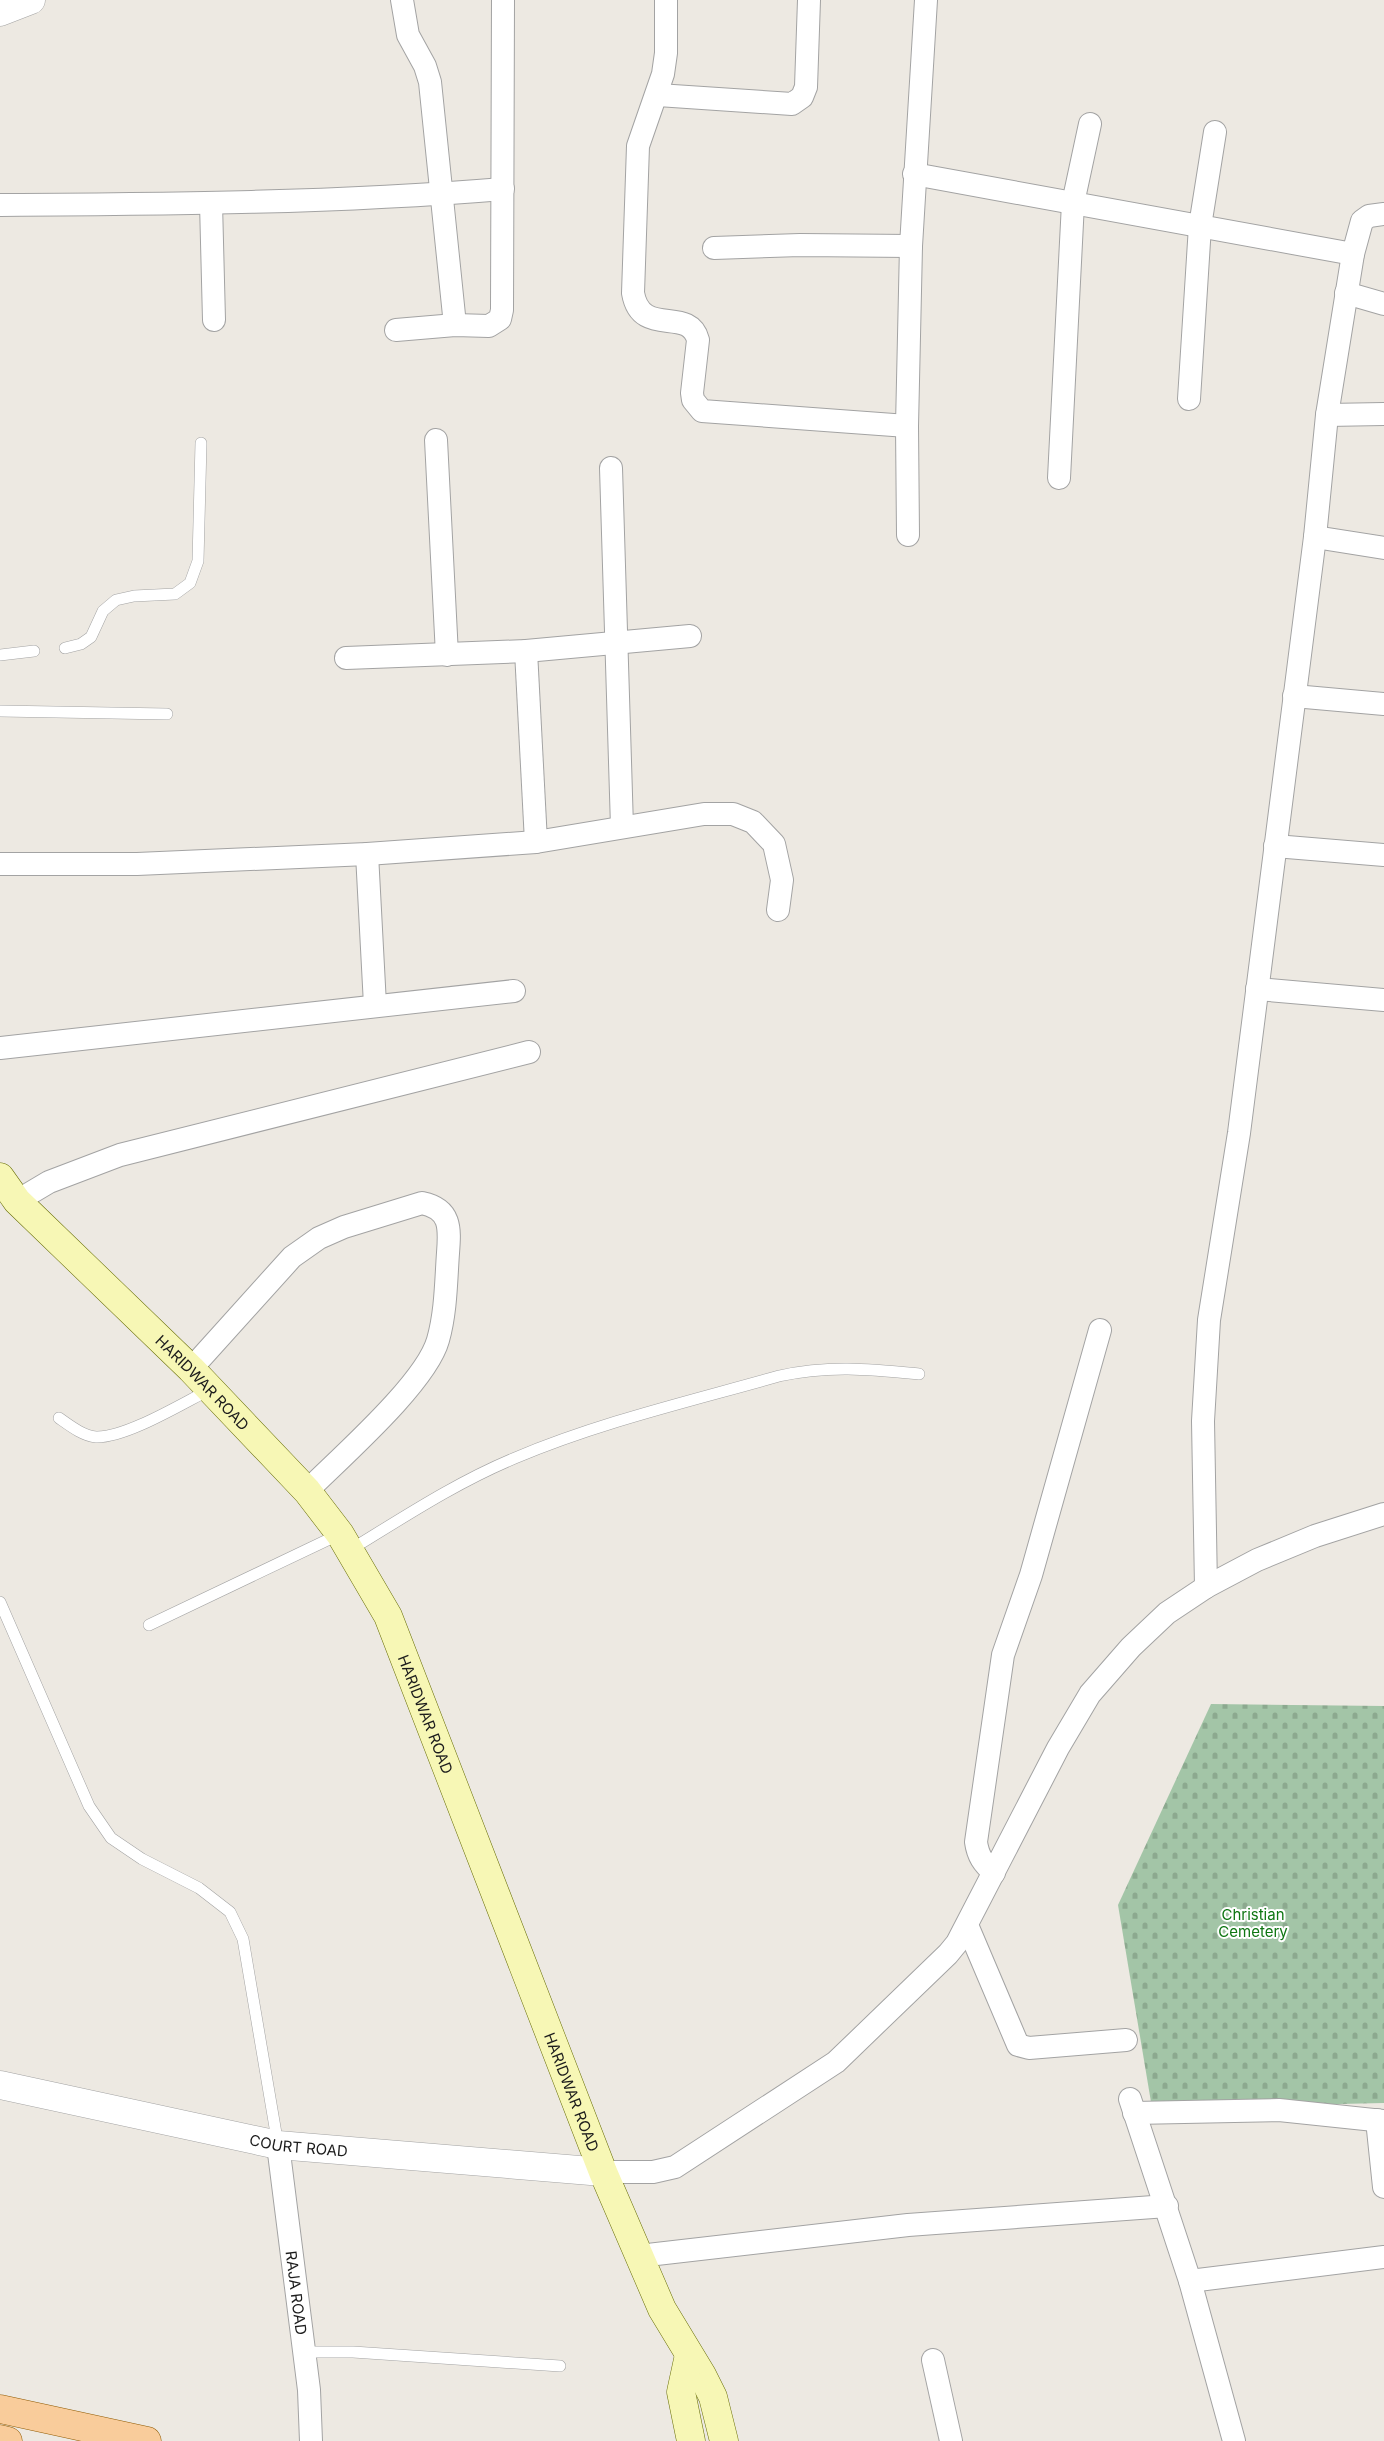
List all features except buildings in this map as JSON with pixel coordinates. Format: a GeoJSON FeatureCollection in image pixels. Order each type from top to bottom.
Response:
{"type":"FeatureCollection","features":[{"type":"Feature","properties":{"kind":"main road","name":"HARIDWAR ROAD"},"geometry":{"type":"LineString","coordinates":[[0,1177],[17,1201],[191,1369],[307,1491],[345,1542],[388,1616],[603,2172],[662,2309],[713,2397],[724,2441]]}},
{"type":"Feature","properties":{"kind":"main road"},"geometry":{"type":"LineString","coordinates":[[689,2355],[681,2392],[692,2441]]}},
{"type":"Feature","properties":{"kind":"main road"},"geometry":{"type":"LineString","coordinates":[[0,2409],[147,2441]]}},
{"type":"Feature","properties":{"kind":"main road"},"geometry":{"type":"LineString","coordinates":[[0,2439],[8,2441]]}},
{"type":"Feature","properties":{"kind":"street"},"geometry":{"type":"LineString","coordinates":[[0,12],[31,0]]}},
{"type":"Feature","properties":{"kind":"street"},"geometry":{"type":"LineString","coordinates":[[402,0],[408,35],[425,66],[430,82],[455,325]]}},
{"type":"Feature","properties":{"kind":"street"},"geometry":{"type":"LineString","coordinates":[[396,330],[455,325],[489,326],[500,319],[502,310],[503,189],[502,0]]}},
{"type":"Feature","properties":{"kind":"street"},"geometry":{"type":"LineString","coordinates":[[666,0],[666,53],[658,95],[647,117],[638,146],[633,293],[639,312],[647,318],[686,324],[696,332],[698,340],[692,393],[697,406],[702,410],[907,426]]}},
{"type":"Feature","properties":{"kind":"street"},"geometry":{"type":"LineString","coordinates":[[658,95],[792,104],[802,97],[806,87],[809,0]]}},
{"type":"Feature","properties":{"kind":"street"},"geometry":{"type":"LineString","coordinates":[[908,536],[907,426],[911,246],[926,0]]}},
{"type":"Feature","properties":{"kind":"street"},"geometry":{"type":"LineString","coordinates":[[1059,478],[1073,203],[1090,124]]}},
{"type":"Feature","properties":{"kind":"street"},"geometry":{"type":"LineString","coordinates":[[1189,399],[1200,226],[1215,132]]}},
{"type":"Feature","properties":{"kind":"street"},"geometry":{"type":"LineString","coordinates":[[914,174],[1353,254]]}},
{"type":"Feature","properties":{"kind":"street"},"geometry":{"type":"LineString","coordinates":[[0,205],[211,203],[442,194],[503,189]]}},
{"type":"Feature","properties":{"kind":"street"},"geometry":{"type":"LineString","coordinates":[[211,203],[214,320]]}},
{"type":"Feature","properties":{"kind":"street"},"geometry":{"type":"LineString","coordinates":[[1206,1587],[1203,1421],[1204,1365],[1209,1320],[1239,1133],[1315,537],[1327,415],[1346,293],[1353,254],[1362,221],[1369,216],[1384,214]]}},
{"type":"Feature","properties":{"kind":"street"},"geometry":{"type":"LineString","coordinates":[[714,248],[800,245],[911,246]]}},
{"type":"Feature","properties":{"kind":"street"},"geometry":{"type":"LineString","coordinates":[[1346,293],[1384,304]]}},
{"type":"Feature","properties":{"kind":"street"},"geometry":{"type":"LineString","coordinates":[[1327,415],[1384,414]]}},
{"type":"Feature","properties":{"kind":"street"},"geometry":{"type":"LineString","coordinates":[[436,440],[447,656]]}},
{"type":"Feature","properties":{"kind":"street"},"geometry":{"type":"LineString","coordinates":[[611,468],[622,827]]}},
{"type":"Feature","properties":{"kind":"street"},"geometry":{"type":"LineString","coordinates":[[1315,537],[1384,548]]}},
{"type":"Feature","properties":{"kind":"street"},"geometry":{"type":"LineString","coordinates":[[346,658],[526,652],[690,636]]}},
{"type":"Feature","properties":{"kind":"street"},"geometry":{"type":"LineString","coordinates":[[526,652],[536,842]]}},
{"type":"Feature","properties":{"kind":"street"},"geometry":{"type":"LineString","coordinates":[[1294,696],[1384,704]]}},
{"type":"Feature","properties":{"kind":"street"},"geometry":{"type":"LineString","coordinates":[[0,864],[137,864],[367,854],[536,842],[704,814],[734,814],[753,822],[774,844],[782,880],[778,910]]}},
{"type":"Feature","properties":{"kind":"street"},"geometry":{"type":"LineString","coordinates":[[1275,846],[1384,855]]}},
{"type":"Feature","properties":{"kind":"street"},"geometry":{"type":"LineString","coordinates":[[367,854],[375,1005]]}},
{"type":"Feature","properties":{"kind":"street"},"geometry":{"type":"LineString","coordinates":[[1257,989],[1384,1000]]}},
{"type":"Feature","properties":{"kind":"street"},"geometry":{"type":"LineString","coordinates":[[0,1048],[375,1005],[514,992]]}},
{"type":"Feature","properties":{"kind":"street"},"geometry":{"type":"LineString","coordinates":[[17,1201],[49,1182],[120,1155],[529,1052]]}},
{"type":"Feature","properties":{"kind":"street"},"geometry":{"type":"LineString","coordinates":[[191,1369],[292,1258],[320,1238],[344,1227],[422,1203],[436,1206],[444,1215],[450,1229],[444,1311],[438,1341],[426,1364],[401,1396],[307,1491]]}},
{"type":"Feature","properties":{"kind":"street"},"geometry":{"type":"LineString","coordinates":[[994,1872],[984,1865],[978,1855],[976,1842],[1003,1655],[1034,1567],[1100,1330]]}},
{"type":"Feature","properties":{"kind":"street"},"geometry":{"type":"LineString","coordinates":[[603,2172],[653,2172],[675,2167],[836,2062],[948,1954],[967,1925],[1058,1748],[1090,1694],[1131,1647],[1167,1613],[1206,1587],[1257,1560],[1315,1536],[1384,1514]]}},
{"type":"Feature","properties":{"kind":"street"},"geometry":{"type":"LineString","coordinates":[[967,1925],[1018,2045],[1029,2048],[1126,2040]]}},
{"type":"Feature","properties":{"kind":"street","name":"COURT ROAD"},"geometry":{"type":"LineString","coordinates":[[0,2085],[278,2145],[603,2172]]}},
{"type":"Feature","properties":{"kind":"street"},"geometry":{"type":"LineString","coordinates":[[1234,2441],[1190,2281],[1167,2206],[1132,2106],[1280,2110],[1381,2121],[1384,2187]]}},
{"type":"Feature","properties":{"kind":"street","name":"RAJA ROAD"},"geometry":{"type":"LineString","coordinates":[[278,2145],[309,2390],[311,2441]]}},
{"type":"Feature","properties":{"kind":"street"},"geometry":{"type":"LineString","coordinates":[[639,2256],[908,2225],[1167,2206]]}},
{"type":"Feature","properties":{"kind":"street"},"geometry":{"type":"LineString","coordinates":[[1190,2281],[1384,2257]]}},
{"type":"Feature","properties":{"kind":"street"},"geometry":{"type":"LineString","coordinates":[[933,2360],[951,2441]]}},
{"type":"Feature","properties":{"kind":"lane"},"geometry":{"type":"LineString","coordinates":[[66,648],[81,644],[91,637],[103,611],[116,600],[134,596],[175,594],[190,583],[198,561],[200,443]]}},
{"type":"Feature","properties":{"kind":"lane"},"geometry":{"type":"LineString","coordinates":[[0,655],[34,651]]}},
{"type":"Feature","properties":{"kind":"lane"},"geometry":{"type":"LineString","coordinates":[[0,711],[167,714]]}},
{"type":"Feature","properties":{"kind":"lane"},"geometry":{"type":"LineString","coordinates":[[149,1624],[345,1542],[515,1458],[579,1434],[779,1376],[811,1369],[855,1368],[919,1374]]}},
{"type":"Feature","properties":{"kind":"lane"},"geometry":{"type":"LineString","coordinates":[[58,1418],[79,1431],[95,1437],[113,1435],[211,1389]]}},
{"type":"Feature","properties":{"kind":"lane"},"geometry":{"type":"LineString","coordinates":[[0,1602],[89,1806],[111,1838],[142,1860],[199,1888],[230,1912],[243,1939],[278,2145]]}},
{"type":"Feature","properties":{"kind":"lane"},"geometry":{"type":"LineString","coordinates":[[304,2352],[353,2352],[560,2366]]}},
{"type":"Feature","properties":{"kind":"green space","name":"Christian Cemetery"},"geometry":{"type":"Polygon","coordinates":[[[1211,1704],[1384,1706],[1384,2103],[1152,2108],[1118,1905],[1211,1704]]]}}]}
